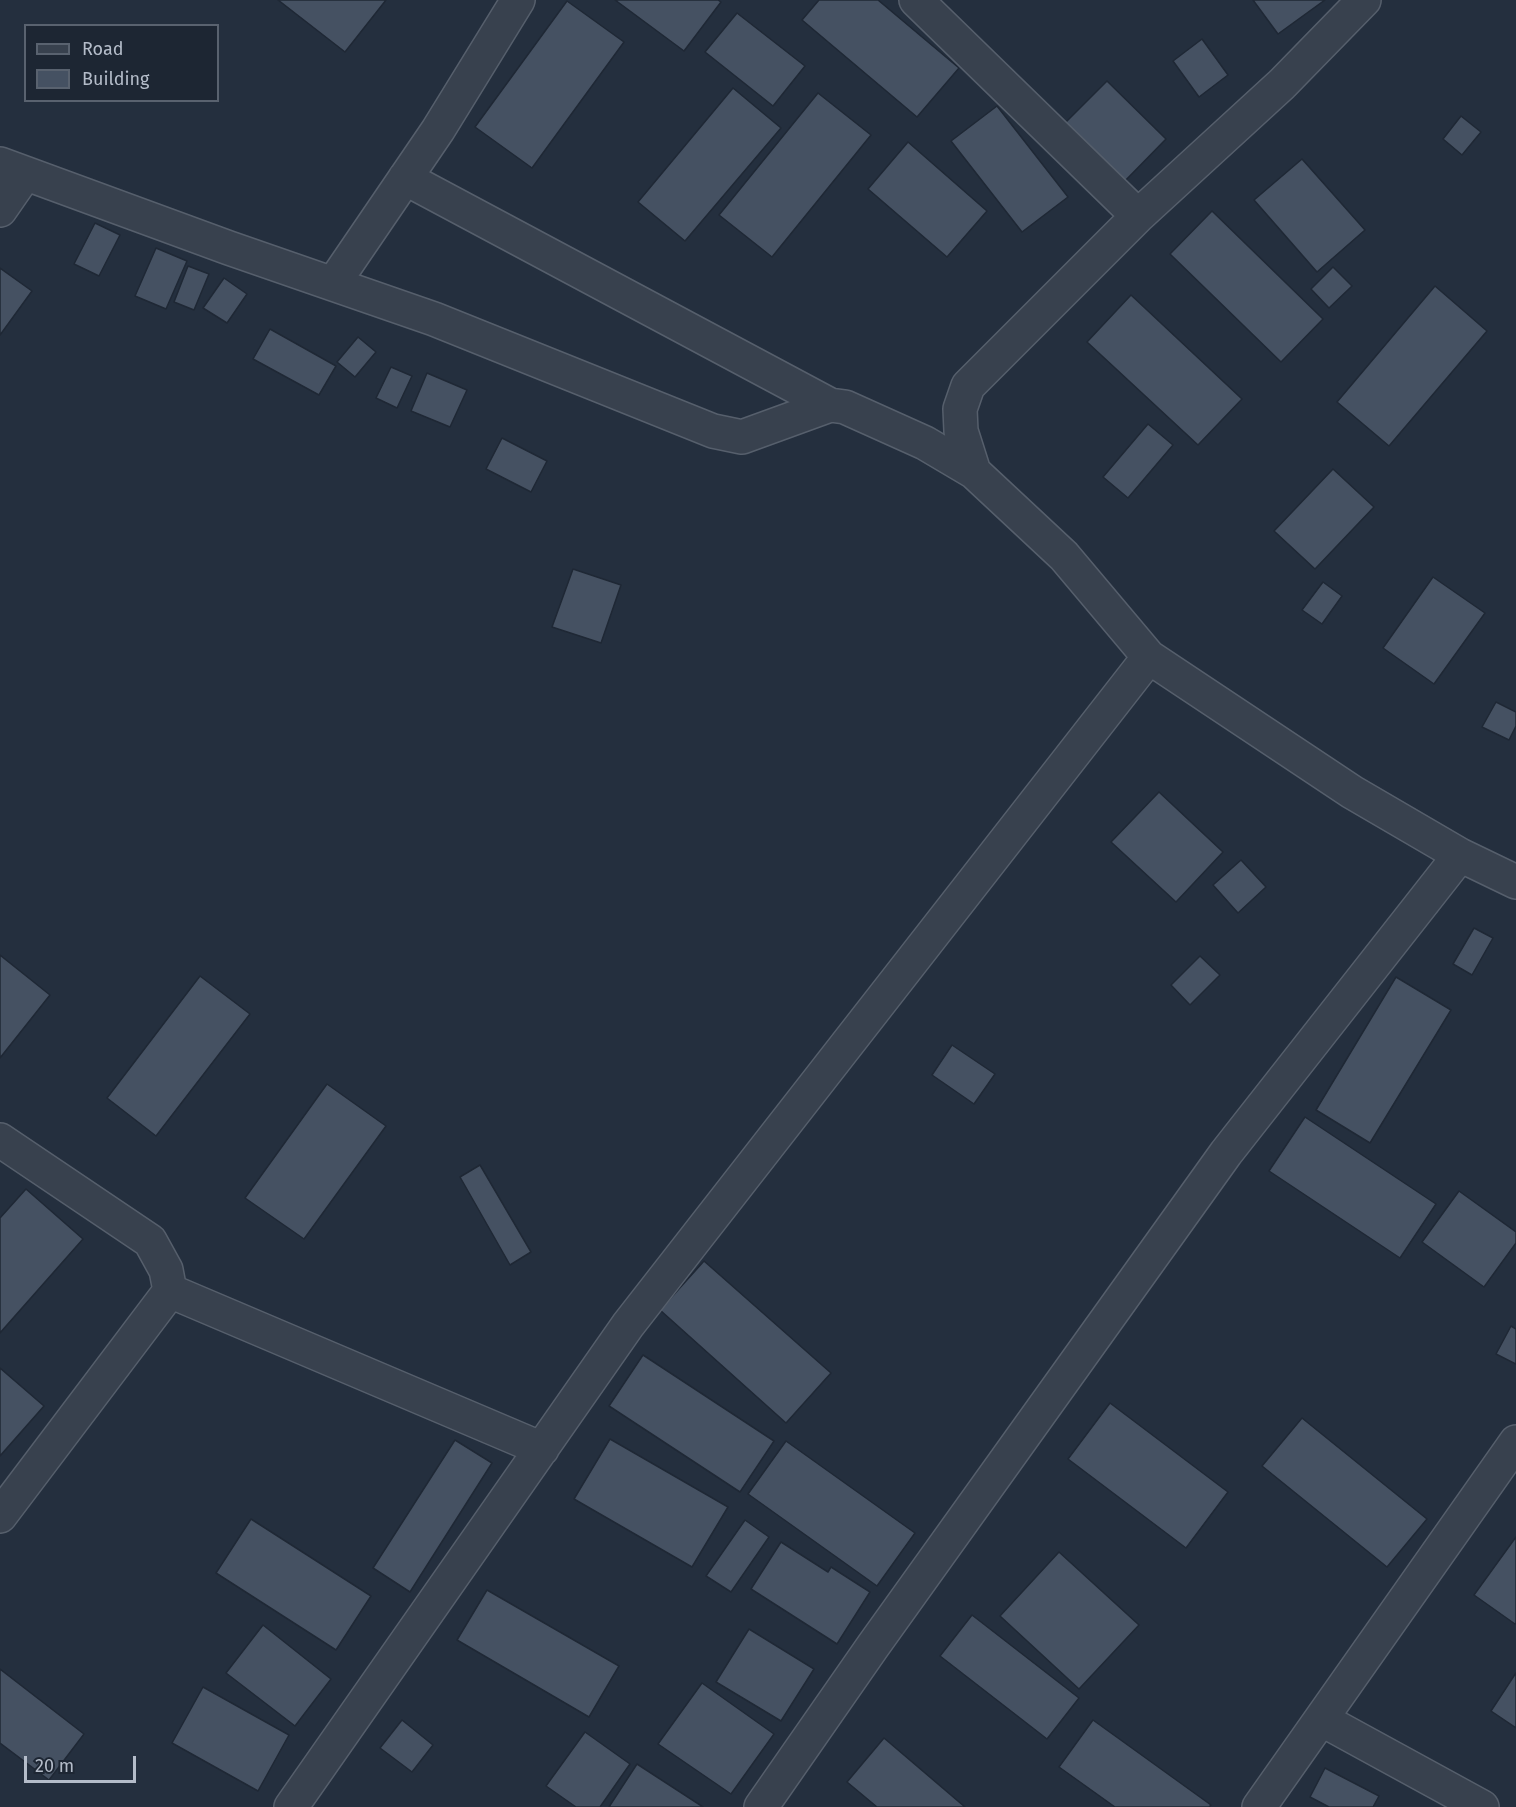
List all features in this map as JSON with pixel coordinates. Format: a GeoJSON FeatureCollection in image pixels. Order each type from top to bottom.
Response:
{"type":"FeatureCollection","features":[{"type":"Feature","properties":{"kind":"street"},"geometry":{"type":"LineString","coordinates":[[333,284],[438,130],[518,0]]}},
{"type":"Feature","properties":{"kind":"street"},"geometry":{"type":"LineString","coordinates":[[916,0],[1138,216]]}},
{"type":"Feature","properties":{"kind":"street"},"geometry":{"type":"LineString","coordinates":[[974,472],[961,431],[960,409],[968,386],[1138,216],[1282,84],[1364,0]]}},
{"type":"Feature","properties":{"kind":"street"},"geometry":{"type":"LineString","coordinates":[[0,210],[13,169],[229,248],[434,319],[713,431],[742,437],[830,405]]}},
{"type":"Feature","properties":{"kind":"street"},"geometry":{"type":"LineString","coordinates":[[405,178],[830,405],[844,407],[925,443],[974,472],[1064,556],[1149,657],[1352,792],[1460,855],[1516,882]]}},
{"type":"Feature","properties":{"kind":"street"},"geometry":{"type":"LineString","coordinates":[[291,1807],[628,1325],[1149,657]]}},
{"type":"Feature","properties":{"kind":"street"},"geometry":{"type":"LineString","coordinates":[[761,1807],[873,1646],[1226,1153],[1460,855]]}},
{"type":"Feature","properties":{"kind":"street"},"geometry":{"type":"LineString","coordinates":[[0,1140],[150,1241],[166,1270],[170,1291],[0,1516]]}},
{"type":"Feature","properties":{"kind":"street"},"geometry":{"type":"LineString","coordinates":[[170,1291],[542,1449]]}},
{"type":"Feature","properties":{"kind":"street"},"geometry":{"type":"LineString","coordinates":[[1259,1807],[1516,1442]]}},
{"type":"Feature","properties":{"kind":"street"},"geometry":{"type":"LineString","coordinates":[[1321,1719],[1482,1807]]}},
{"type":"Feature","properties":{"kind":"building"},"geometry":{"type":"Polygon","coordinates":[[[278,0],[386,0],[345,52],[278,0]]]}},
{"type":"Feature","properties":{"kind":"building"},"geometry":{"type":"Polygon","coordinates":[[[615,0],[718,0],[721,2],[684,51],[615,0]]]}},
{"type":"Feature","properties":{"kind":"building"},"geometry":{"type":"Polygon","coordinates":[[[819,0],[878,0],[959,68],[917,117],[802,20],[819,0]]]}},
{"type":"Feature","properties":{"kind":"building"},"geometry":{"type":"Polygon","coordinates":[[[1253,0],[1325,0],[1278,34],[1253,0]]]}},
{"type":"Feature","properties":{"kind":"building"},"geometry":{"type":"Polygon","coordinates":[[[567,1],[624,42],[532,168],[475,127],[567,1]]]}},
{"type":"Feature","properties":{"kind":"building"},"geometry":{"type":"Polygon","coordinates":[[[737,13],[805,66],[773,106],[705,52],[737,13]]]}},
{"type":"Feature","properties":{"kind":"building"},"geometry":{"type":"Polygon","coordinates":[[[1202,39],[1228,75],[1199,97],[1173,61],[1202,39]]]}},
{"type":"Feature","properties":{"kind":"building"},"geometry":{"type":"Polygon","coordinates":[[[1107,81],[1166,139],[1120,186],[1061,127],[1107,81]]]}},
{"type":"Feature","properties":{"kind":"building"},"geometry":{"type":"Polygon","coordinates":[[[733,88],[781,128],[685,241],[638,202],[733,88]]]}},
{"type":"Feature","properties":{"kind":"building"},"geometry":{"type":"Polygon","coordinates":[[[818,93],[871,135],[772,257],[719,215],[818,93]]]}},
{"type":"Feature","properties":{"kind":"building"},"geometry":{"type":"Polygon","coordinates":[[[997,106],[1068,197],[1022,232],[951,141],[997,106]]]}},
{"type":"Feature","properties":{"kind":"building"},"geometry":{"type":"Polygon","coordinates":[[[1461,116],[1481,132],[1462,155],[1443,139],[1461,116]]]}},
{"type":"Feature","properties":{"kind":"building"},"geometry":{"type":"Polygon","coordinates":[[[908,142],[987,211],[947,257],[868,189],[908,142]]]}},
{"type":"Feature","properties":{"kind":"building"},"geometry":{"type":"Polygon","coordinates":[[[1302,159],[1365,230],[1317,272],[1254,200],[1302,159]]]}},
{"type":"Feature","properties":{"kind":"building"},"geometry":{"type":"Polygon","coordinates":[[[1212,211],[1323,319],[1281,362],[1170,254],[1212,211]]]}},
{"type":"Feature","properties":{"kind":"building"},"geometry":{"type":"Polygon","coordinates":[[[95,223],[120,235],[99,276],[74,264],[95,223]]]}},
{"type":"Feature","properties":{"kind":"building"},"geometry":{"type":"Polygon","coordinates":[[[156,248],[187,261],[166,309],[135,296],[156,248]]]}},
{"type":"Feature","properties":{"kind":"building"},"geometry":{"type":"Polygon","coordinates":[[[188,266],[209,274],[194,310],[174,302],[188,266]]]}},
{"type":"Feature","properties":{"kind":"building"},"geometry":{"type":"Polygon","coordinates":[[[1333,267],[1352,286],[1329,308],[1311,289],[1333,267]]]}},
{"type":"Feature","properties":{"kind":"building"},"geometry":{"type":"Polygon","coordinates":[[[0,268],[32,291],[0,335],[0,268]]]}},
{"type":"Feature","properties":{"kind":"building"},"geometry":{"type":"Polygon","coordinates":[[[224,278],[247,294],[227,323],[203,308],[224,278]]]}},
{"type":"Feature","properties":{"kind":"building"},"geometry":{"type":"Polygon","coordinates":[[[1435,286],[1487,331],[1389,446],[1337,402],[1435,286]]]}},
{"type":"Feature","properties":{"kind":"building"},"geometry":{"type":"Polygon","coordinates":[[[1131,295],[1242,399],[1198,445],[1087,342],[1131,295]]]}},
{"type":"Feature","properties":{"kind":"building"},"geometry":{"type":"Polygon","coordinates":[[[270,329],[336,366],[319,395],[253,359],[270,329]]]}},
{"type":"Feature","properties":{"kind":"building"},"geometry":{"type":"Polygon","coordinates":[[[358,337],[376,352],[355,377],[337,362],[358,337]]]}},
{"type":"Feature","properties":{"kind":"building"},"geometry":{"type":"Polygon","coordinates":[[[391,367],[412,376],[397,408],[376,398],[391,367]]]}},
{"type":"Feature","properties":{"kind":"building"},"geometry":{"type":"Polygon","coordinates":[[[427,373],[467,390],[450,427],[411,411],[427,373]]]}},
{"type":"Feature","properties":{"kind":"building"},"geometry":{"type":"Polygon","coordinates":[[[1148,424],[1173,445],[1128,498],[1103,477],[1148,424]]]}},
{"type":"Feature","properties":{"kind":"building"},"geometry":{"type":"Polygon","coordinates":[[[502,438],[547,461],[531,492],[486,469],[502,438]]]}},
{"type":"Feature","properties":{"kind":"building"},"geometry":{"type":"Polygon","coordinates":[[[1333,469],[1374,507],[1315,569],[1274,531],[1333,469]]]}},
{"type":"Feature","properties":{"kind":"building"},"geometry":{"type":"Polygon","coordinates":[[[573,569],[621,585],[601,643],[552,627],[573,569]]]}},
{"type":"Feature","properties":{"kind":"building"},"geometry":{"type":"Polygon","coordinates":[[[1433,577],[1485,613],[1434,684],[1383,648],[1433,577]]]}},
{"type":"Feature","properties":{"kind":"building"},"geometry":{"type":"Polygon","coordinates":[[[1323,582],[1342,596],[1322,624],[1302,610],[1323,582]]]}},
{"type":"Feature","properties":{"kind":"building"},"geometry":{"type":"Polygon","coordinates":[[[1496,702],[1516,712],[1516,726],[1509,740],[1482,727],[1496,702]]]}},
{"type":"Feature","properties":{"kind":"building"},"geometry":{"type":"Polygon","coordinates":[[[1159,792],[1223,852],[1176,902],[1111,842],[1159,792]]]}},
{"type":"Feature","properties":{"kind":"building"},"geometry":{"type":"Polygon","coordinates":[[[1241,860],[1266,887],[1238,913],[1213,885],[1241,860]]]}},
{"type":"Feature","properties":{"kind":"building"},"geometry":{"type":"Polygon","coordinates":[[[1474,928],[1493,938],[1472,975],[1453,964],[1474,928]]]}},
{"type":"Feature","properties":{"kind":"building"},"geometry":{"type":"Polygon","coordinates":[[[0,955],[50,995],[0,1058],[0,955]]]}},
{"type":"Feature","properties":{"kind":"building"},"geometry":{"type":"Polygon","coordinates":[[[1200,956],[1220,975],[1190,1005],[1171,985],[1200,956]]]}},
{"type":"Feature","properties":{"kind":"building"},"geometry":{"type":"Polygon","coordinates":[[[200,976],[250,1014],[156,1136],[107,1098],[200,976]]]}},
{"type":"Feature","properties":{"kind":"building"},"geometry":{"type":"Polygon","coordinates":[[[1396,977],[1451,1010],[1370,1143],[1316,1110],[1396,977]]]}},
{"type":"Feature","properties":{"kind":"building"},"geometry":{"type":"Polygon","coordinates":[[[952,1045],[995,1074],[974,1104],[932,1075],[952,1045]]]}},
{"type":"Feature","properties":{"kind":"building"},"geometry":{"type":"Polygon","coordinates":[[[327,1084],[386,1126],[304,1239],[245,1198],[327,1084]]]}},
{"type":"Feature","properties":{"kind":"building"},"geometry":{"type":"Polygon","coordinates":[[[1305,1117],[1436,1204],[1400,1258],[1269,1171],[1305,1117]]]}},
{"type":"Feature","properties":{"kind":"building"},"geometry":{"type":"Polygon","coordinates":[[[480,1165],[531,1252],[510,1265],[460,1177],[480,1165]]]}},
{"type":"Feature","properties":{"kind":"building"},"geometry":{"type":"Polygon","coordinates":[[[26,1189],[83,1239],[0,1333],[0,1218],[26,1189]]]}},
{"type":"Feature","properties":{"kind":"building"},"geometry":{"type":"Polygon","coordinates":[[[1459,1191],[1516,1232],[1516,1243],[1484,1287],[1422,1242],[1459,1191]]]}},
{"type":"Feature","properties":{"kind":"building"},"geometry":{"type":"Polygon","coordinates":[[[704,1261],[831,1373],[786,1423],[660,1310],[704,1261]]]}},
{"type":"Feature","properties":{"kind":"building"},"geometry":{"type":"Polygon","coordinates":[[[1511,1326],[1516,1329],[1516,1364],[1496,1354],[1511,1326]]]}},
{"type":"Feature","properties":{"kind":"building"},"geometry":{"type":"Polygon","coordinates":[[[643,1355],[774,1441],[740,1492],[609,1406],[643,1355]]]}},
{"type":"Feature","properties":{"kind":"building"},"geometry":{"type":"Polygon","coordinates":[[[0,1368],[44,1406],[0,1456],[0,1368]]]}},
{"type":"Feature","properties":{"kind":"building"},"geometry":{"type":"Polygon","coordinates":[[[1110,1403],[1228,1492],[1186,1548],[1068,1459],[1110,1403]]]}},
{"type":"Feature","properties":{"kind":"building"},"geometry":{"type":"Polygon","coordinates":[[[1302,1418],[1427,1519],[1387,1567],[1262,1466],[1302,1418]]]}},
{"type":"Feature","properties":{"kind":"building"},"geometry":{"type":"Polygon","coordinates":[[[610,1439],[728,1507],[692,1567],[574,1499],[610,1439]]]}},
{"type":"Feature","properties":{"kind":"building"},"geometry":{"type":"Polygon","coordinates":[[[455,1440],[492,1463],[410,1592],[373,1568],[455,1440]]]}},
{"type":"Feature","properties":{"kind":"building"},"geometry":{"type":"Polygon","coordinates":[[[786,1441],[915,1533],[877,1586],[748,1494],[786,1441]]]}},
{"type":"Feature","properties":{"kind":"building"},"geometry":{"type":"Polygon","coordinates":[[[251,1519],[371,1596],[336,1650],[216,1573],[251,1519]]]}},
{"type":"Feature","properties":{"kind":"building"},"geometry":{"type":"Polygon","coordinates":[[[745,1520],[769,1537],[731,1592],[706,1576],[745,1520]]]}},
{"type":"Feature","properties":{"kind":"building"},"geometry":{"type":"Polygon","coordinates":[[[1516,1537],[1516,1623],[1515,1624],[1474,1595],[1516,1537]]]}},
{"type":"Feature","properties":{"kind":"building"},"geometry":{"type":"Polygon","coordinates":[[[781,1542],[828,1572],[831,1567],[870,1592],[837,1644],[751,1589],[781,1542]]]}},
{"type":"Feature","properties":{"kind":"building"},"geometry":{"type":"Polygon","coordinates":[[[1059,1552],[1139,1625],[1079,1689],[1000,1616],[1059,1552]]]}},
{"type":"Feature","properties":{"kind":"building"},"geometry":{"type":"Polygon","coordinates":[[[487,1590],[619,1666],[589,1717],[457,1640],[487,1590]]]}},
{"type":"Feature","properties":{"kind":"building"},"geometry":{"type":"Polygon","coordinates":[[[972,1615],[1079,1698],[1047,1739],[940,1656],[972,1615]]]}},
{"type":"Feature","properties":{"kind":"building"},"geometry":{"type":"Polygon","coordinates":[[[263,1625],[331,1679],[295,1726],[226,1673],[263,1625]]]}},
{"type":"Feature","properties":{"kind":"building"},"geometry":{"type":"Polygon","coordinates":[[[749,1629],[814,1669],[781,1721],[716,1682],[749,1629]]]}},
{"type":"Feature","properties":{"kind":"building"},"geometry":{"type":"Polygon","coordinates":[[[0,1669],[84,1734],[49,1780],[0,1743],[0,1669]]]}},
{"type":"Feature","properties":{"kind":"building"},"geometry":{"type":"Polygon","coordinates":[[[1516,1673],[1516,1728],[1491,1711],[1516,1673]]]}},
{"type":"Feature","properties":{"kind":"building"},"geometry":{"type":"Polygon","coordinates":[[[702,1683],[774,1734],[731,1794],[658,1744],[702,1683]]]}},
{"type":"Feature","properties":{"kind":"building"},"geometry":{"type":"Polygon","coordinates":[[[203,1687],[289,1735],[258,1791],[172,1743],[203,1687]]]}},
{"type":"Feature","properties":{"kind":"building"},"geometry":{"type":"Polygon","coordinates":[[[402,1720],[433,1745],[412,1772],[380,1748],[402,1720]]]}},
{"type":"Feature","properties":{"kind":"building"},"geometry":{"type":"Polygon","coordinates":[[[1093,1720],[1211,1805],[1209,1807],[1115,1807],[1059,1767],[1093,1720]]]}},
{"type":"Feature","properties":{"kind":"building"},"geometry":{"type":"Polygon","coordinates":[[[585,1732],[630,1764],[600,1807],[576,1807],[546,1786],[585,1732]]]}},
{"type":"Feature","properties":{"kind":"building"},"geometry":{"type":"Polygon","coordinates":[[[884,1738],[965,1807],[877,1807],[847,1782],[884,1738]]]}},
{"type":"Feature","properties":{"kind":"building"},"geometry":{"type":"Polygon","coordinates":[[[637,1764],[703,1807],[609,1807],[637,1764]]]}},
{"type":"Feature","properties":{"kind":"building"},"geometry":{"type":"Polygon","coordinates":[[[1325,1768],[1379,1796],[1373,1807],[1329,1807],[1310,1797],[1325,1768]]]}}]}
